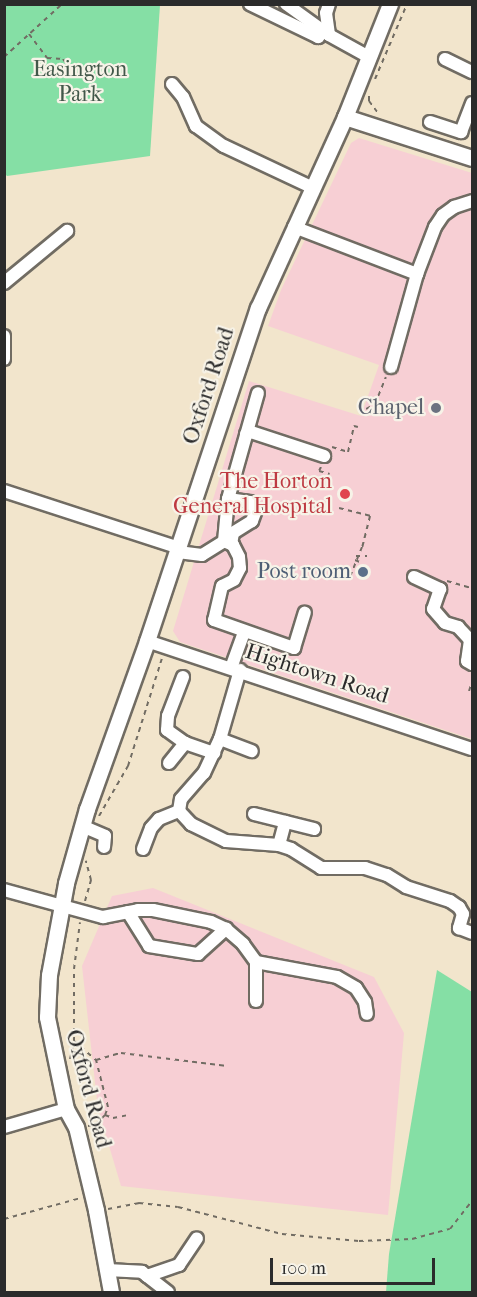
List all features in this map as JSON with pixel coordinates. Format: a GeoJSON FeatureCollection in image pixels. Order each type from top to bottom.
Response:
{"type":"FeatureCollection","features":[{"type":"Feature","properties":{"kind":"main road","name":"Oxford Road"},"geometry":{"type":"LineString","coordinates":[[111,1293],[76,1127],[66,1109],[50,1037],[46,995],[62,906],[258,308],[311,187],[345,117],[390,4]]}},
{"type":"Feature","properties":{"kind":"main road"},"geometry":{"type":"LineString","coordinates":[[345,117],[472,158]]}},
{"type":"Feature","properties":{"kind":"street"},"geometry":{"type":"LineString","coordinates":[[250,4],[318,37],[325,33]]}},
{"type":"Feature","properties":{"kind":"street"},"geometry":{"type":"LineString","coordinates":[[286,4],[325,33],[369,57]]}},
{"type":"Feature","properties":{"kind":"street"},"geometry":{"type":"LineString","coordinates":[[325,33],[329,4]]}},
{"type":"Feature","properties":{"kind":"street"},"geometry":{"type":"LineString","coordinates":[[445,59],[472,72]]}},
{"type":"Feature","properties":{"kind":"street"},"geometry":{"type":"LineString","coordinates":[[172,84],[183,97],[196,126],[224,146],[311,187]]}},
{"type":"Feature","properties":{"kind":"street"},"geometry":{"type":"LineString","coordinates":[[430,122],[461,132],[472,104]]}},
{"type":"Feature","properties":{"kind":"street"},"geometry":{"type":"LineString","coordinates":[[391,367],[417,274],[435,227],[443,215],[460,204],[472,201]]}},
{"type":"Feature","properties":{"kind":"street"},"geometry":{"type":"LineString","coordinates":[[294,227],[417,274]]}},
{"type":"Feature","properties":{"kind":"street"},"geometry":{"type":"LineString","coordinates":[[4,283],[67,231]]}},
{"type":"Feature","properties":{"kind":"street"},"geometry":{"type":"LineString","coordinates":[[4,336],[4,358]]}},
{"type":"Feature","properties":{"kind":"street"},"geometry":{"type":"LineString","coordinates":[[258,393],[228,499],[227,542],[239,557],[240,568],[234,580],[222,586],[214,620],[294,648],[304,614]]}},
{"type":"Feature","properties":{"kind":"street"},"geometry":{"type":"LineString","coordinates":[[246,434],[251,432],[324,456]]}},
{"type":"Feature","properties":{"kind":"street"},"geometry":{"type":"LineString","coordinates":[[4,491],[178,550],[202,555],[227,542],[233,533],[252,521],[256,510],[250,502],[228,499]]}},
{"type":"Feature","properties":{"kind":"street"},"geometry":{"type":"LineString","coordinates":[[414,577],[440,588],[433,609],[445,622],[458,627],[470,640],[467,661],[472,664]]}},
{"type":"Feature","properties":{"kind":"street"},"geometry":{"type":"LineString","coordinates":[[244,632],[220,739],[204,773],[181,799],[179,811],[190,824],[226,841],[279,845],[321,868],[364,868],[387,875],[406,887],[436,896],[459,907],[463,914],[459,928],[472,933]]}},
{"type":"Feature","properties":{"kind":"street","name":"Hightown Road"},"geometry":{"type":"LineString","coordinates":[[147,641],[472,749]]}},
{"type":"Feature","properties":{"kind":"street"},"geometry":{"type":"LineString","coordinates":[[183,677],[168,716],[167,730],[185,743],[214,753]]}},
{"type":"Feature","properties":{"kind":"street"},"geometry":{"type":"LineString","coordinates":[[220,739],[252,751]]}},
{"type":"Feature","properties":{"kind":"street"},"geometry":{"type":"LineString","coordinates":[[169,763],[185,743]]}},
{"type":"Feature","properties":{"kind":"street"},"geometry":{"type":"LineString","coordinates":[[143,849],[151,828],[159,819],[179,811]]}},
{"type":"Feature","properties":{"kind":"street"},"geometry":{"type":"LineString","coordinates":[[254,814],[315,830]]}},
{"type":"Feature","properties":{"kind":"street"},"geometry":{"type":"LineString","coordinates":[[279,845],[285,822]]}},
{"type":"Feature","properties":{"kind":"street"},"geometry":{"type":"LineString","coordinates":[[87,827],[105,836],[104,847]]}},
{"type":"Feature","properties":{"kind":"street"},"geometry":{"type":"LineString","coordinates":[[4,890],[103,917],[153,910],[184,914],[211,921],[226,929],[243,944],[256,962],[256,1001]]}},
{"type":"Feature","properties":{"kind":"street"},"geometry":{"type":"LineString","coordinates":[[128,912],[149,946],[198,954],[226,929]]}},
{"type":"Feature","properties":{"kind":"street"},"geometry":{"type":"LineString","coordinates":[[256,962],[337,977],[356,988],[365,1002],[367,1014]]}},
{"type":"Feature","properties":{"kind":"street"},"geometry":{"type":"LineString","coordinates":[[4,1127],[66,1109]]}},
{"type":"Feature","properties":{"kind":"street"},"geometry":{"type":"LineString","coordinates":[[147,1276],[179,1265],[197,1238]]}},
{"type":"Feature","properties":{"kind":"street"},"geometry":{"type":"LineString","coordinates":[[107,1270],[138,1271],[168,1293]]}},
{"type":"Feature","properties":{"kind":"path"},"geometry":{"type":"LineString","coordinates":[[4,57],[62,4]]}},
{"type":"Feature","properties":{"kind":"path"},"geometry":{"type":"LineString","coordinates":[[372,87],[407,4]]}},
{"type":"Feature","properties":{"kind":"path"},"geometry":{"type":"LineString","coordinates":[[29,34],[47,58],[63,59],[74,74]]}},
{"type":"Feature","properties":{"kind":"path"},"geometry":{"type":"LineString","coordinates":[[369,94],[369,101],[379,114]]}},
{"type":"Feature","properties":{"kind":"path"},"geometry":{"type":"LineString","coordinates":[[366,408],[375,404],[391,367]]}},
{"type":"Feature","properties":{"kind":"path"},"geometry":{"type":"LineString","coordinates":[[330,474],[319,471],[327,446],[348,452],[354,426],[358,428]]}},
{"type":"Feature","properties":{"kind":"path"},"geometry":{"type":"LineString","coordinates":[[339,508],[370,516],[362,547],[355,558],[350,576],[345,574]]}},
{"type":"Feature","properties":{"kind":"path"},"geometry":{"type":"LineString","coordinates":[[355,558],[367,556]]}},
{"type":"Feature","properties":{"kind":"path"},"geometry":{"type":"LineString","coordinates":[[355,558],[362,563]]}},
{"type":"Feature","properties":{"kind":"path"},"geometry":{"type":"LineString","coordinates":[[440,588],[445,580],[472,588]]}},
{"type":"Feature","properties":{"kind":"path"},"geometry":{"type":"LineString","coordinates":[[87,827],[128,766],[166,647]]}},
{"type":"Feature","properties":{"kind":"path"},"geometry":{"type":"LineString","coordinates":[[469,691],[472,682]]}},
{"type":"Feature","properties":{"kind":"path"},"geometry":{"type":"LineString","coordinates":[[69,1062],[74,1041],[74,969],[81,912],[91,880],[84,857]]}},
{"type":"Feature","properties":{"kind":"path"},"geometry":{"type":"LineString","coordinates":[[74,1041],[96,1060],[108,1107],[105,1115],[95,1125],[76,1127]]}},
{"type":"Feature","properties":{"kind":"path"},"geometry":{"type":"LineString","coordinates":[[96,1060],[121,1053],[227,1066]]}},
{"type":"Feature","properties":{"kind":"path"},"geometry":{"type":"LineString","coordinates":[[105,1115],[113,1118],[128,1115]]}},
{"type":"Feature","properties":{"kind":"path"},"geometry":{"type":"LineString","coordinates":[[4,1219],[92,1195]]}},
{"type":"Feature","properties":{"kind":"path"},"geometry":{"type":"LineString","coordinates":[[107,1216],[105,1209],[139,1203],[178,1207],[282,1234],[359,1241],[412,1239],[450,1229],[472,1201]]}},
{"type":"Feature","properties":{"kind":"shaded area","name":"The Horton General Hospital"},"geometry":{"type":"Polygon","coordinates":[[[359,138],[472,173],[472,739],[180,642],[173,631],[249,381],[361,416],[379,365],[268,326],[281,290],[351,143],[359,138]]]}},
{"type":"Feature","properties":{"kind":"shaded area"},"geometry":{"type":"Polygon","coordinates":[[[153,888],[374,977],[404,1033],[388,1215],[121,1186],[98,1109],[82,966],[112,896],[153,888]]]}},
{"type":"Feature","properties":{"kind":"green space","name":"Easington Park"},"geometry":{"type":"Polygon","coordinates":[[[4,5],[160,5],[150,156],[7,176],[4,173],[4,5]]]}},
{"type":"Feature","properties":{"kind":"green space"},"geometry":{"type":"Polygon","coordinates":[[[437,970],[472,992],[472,1292],[386,1292],[389,1254],[437,970]]]}},
{"type":"Feature","properties":{"kind":"place","name":"Chapel"},"geometry":{"type":"Point","coordinates":[436,408]}},
{"type":"Feature","properties":{"kind":"place","name":"The Horton General Hospital"},"geometry":{"type":"Point","coordinates":[345,494]}},
{"type":"Feature","properties":{"kind":"place","name":"Post room"},"geometry":{"type":"Point","coordinates":[363,572]}}]}
